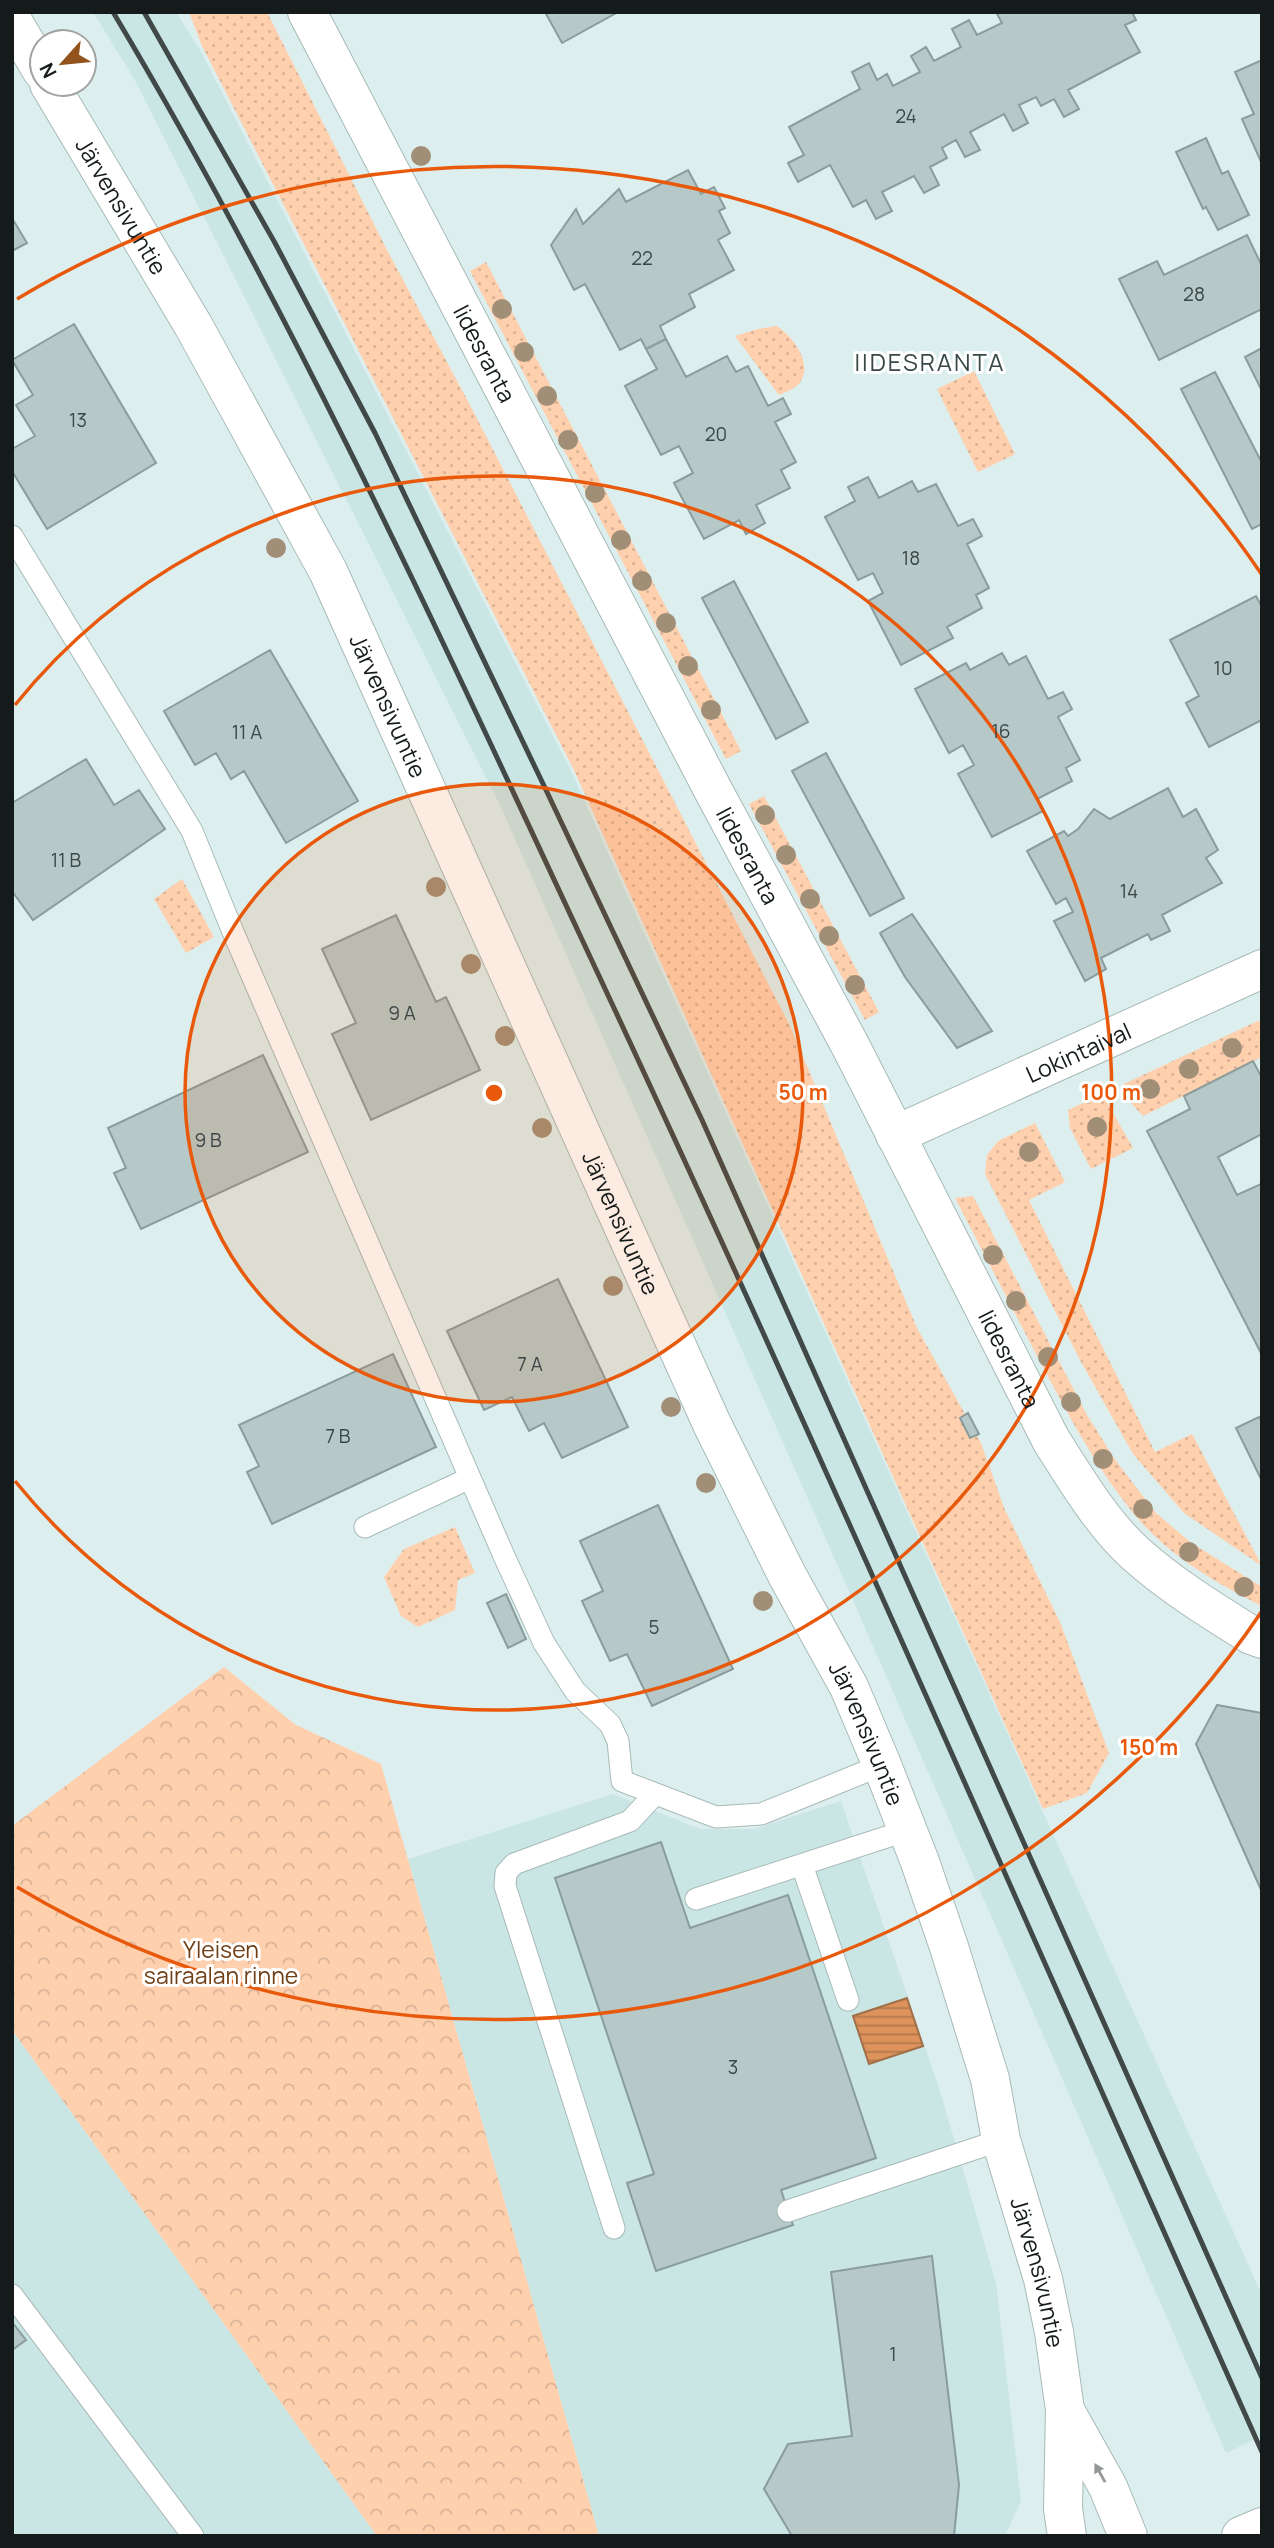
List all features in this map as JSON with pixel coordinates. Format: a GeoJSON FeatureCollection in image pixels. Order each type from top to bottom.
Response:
{"type":"FeatureCollection","features":[{"type":"Feature","properties":{"kind":"street","name":"Iidesranta"},"geometry":{"type":"LineString","coordinates":[[307,12],[895,1135],[1051,1440],[1089,1499],[1135,1553],[1188,1596],[1262,1639]]}},
{"type":"Feature","properties":{"kind":"street"},"geometry":{"type":"LineString","coordinates":[[12,20],[28,47]]}},
{"type":"Feature","properties":{"kind":"street","name":"Järvensivuntie"},"geometry":{"type":"LineString","coordinates":[[58,99],[193,325],[328,571],[706,1412],[787,1575],[849,1687],[882,1765],[949,1947],[990,2079],[1000,2140],[1043,2279],[1065,2410],[1063,2510],[1067,2536]]}},
{"type":"Feature","properties":{"kind":"street","name":"Lokintaival"},"geometry":{"type":"LineString","coordinates":[[895,1135],[1262,969]]}},
{"type":"Feature","properties":{"kind":"street","name":"Järvensivuntie"},"geometry":{"type":"LineString","coordinates":[[1065,2410],[1108,2487],[1128,2536]]}},
{"type":"Feature","properties":{"kind":"street"},"geometry":{"type":"LineString","coordinates":[[1241,2536],[1262,2527]]}},
{"type":"Feature","properties":{"kind":"lane"},"geometry":{"type":"LineString","coordinates":[[12,536],[192,831],[233,933],[544,1643],[575,1691],[610,1724],[618,1741],[622,1781],[716,1816],[761,1814],[882,1765]]}},
{"type":"Feature","properties":{"kind":"lane"},"geometry":{"type":"LineString","coordinates":[[365,1527],[470,1478]]}},
{"type":"Feature","properties":{"kind":"lane"},"geometry":{"type":"LineString","coordinates":[[614,2228],[505,1886],[506,1873],[514,1864],[630,1821],[655,1794]]}},
{"type":"Feature","properties":{"kind":"lane"},"geometry":{"type":"LineString","coordinates":[[696,1899],[908,1830]]}},
{"type":"Feature","properties":{"kind":"lane"},"geometry":{"type":"LineString","coordinates":[[803,1864],[848,2000]]}},
{"type":"Feature","properties":{"kind":"lane"},"geometry":{"type":"LineString","coordinates":[[788,2211],[1000,2140]]}},
{"type":"Feature","properties":{"kind":"lane"},"geometry":{"type":"LineString","coordinates":[[12,2295],[193,2536]]}},
{"type":"Feature","properties":{"kind":"shaded area"},"geometry":{"type":"Polygon","coordinates":[[[93,12],[176,12],[200,50],[570,769],[1262,2295],[1262,2436],[1226,2453],[848,1589],[500,805],[136,82],[93,12]]]}},
{"type":"Feature","properties":{"kind":"shaded area"},"geometry":{"type":"Polygon","coordinates":[[[613,1794],[700,1829],[754,1829],[841,1801],[940,2091],[996,2283],[1021,2501],[1005,2536],[599,2536],[408,1859],[613,1794]]]}},
{"type":"Feature","properties":{"kind":"shaded area"},"geometry":{"type":"Polygon","coordinates":[[[907,1998],[923,2046],[869,2064],[853,2016],[907,1998]]]}},
{"type":"Feature","properties":{"kind":"shaded area"},"geometry":{"type":"Polygon","coordinates":[[[12,2030],[377,2536],[12,2536],[12,2030]]]}},
{"type":"Feature","properties":{"kind":"green space"},"geometry":{"type":"Polygon","coordinates":[[[189,12],[267,12],[386,248],[471,407],[791,1028],[917,1328],[981,1443],[1005,1510],[1060,1622],[1109,1753],[1087,1793],[1043,1809],[573,768],[202,46],[189,12]]]}},
{"type":"Feature","properties":{"kind":"green space"},"geometry":{"type":"Polygon","coordinates":[[[486,262],[741,751],[726,759],[470,271],[486,262]]]}},
{"type":"Feature","properties":{"kind":"green space"},"geometry":{"type":"Polygon","coordinates":[[[777,326],[794,342],[804,364],[802,379],[798,385],[779,395],[735,336],[777,326]]]}},
{"type":"Feature","properties":{"kind":"green space"},"geometry":{"type":"Polygon","coordinates":[[[974,371],[1015,454],[978,472],[937,389],[974,371]]]}},
{"type":"Feature","properties":{"kind":"green space"},"geometry":{"type":"Polygon","coordinates":[[[764,796],[879,1012],[865,1020],[749,804],[764,796]]]}},
{"type":"Feature","properties":{"kind":"green space"},"geometry":{"type":"Polygon","coordinates":[[[182,879],[214,937],[186,953],[154,899],[182,879]]]}},
{"type":"Feature","properties":{"kind":"green space"},"geometry":{"type":"Polygon","coordinates":[[[1262,1019],[1262,1057],[1143,1116],[1129,1101],[1124,1084],[1262,1019]]]}},
{"type":"Feature","properties":{"kind":"green space"},"geometry":{"type":"Polygon","coordinates":[[[1102,1094],[1133,1148],[1091,1169],[1070,1128],[1068,1110],[1102,1094]]]}},
{"type":"Feature","properties":{"kind":"green space"},"geometry":{"type":"Polygon","coordinates":[[[1035,1123],[1065,1182],[1029,1200],[1155,1452],[1192,1434],[1262,1566],[1184,1513],[1133,1454],[1080,1360],[985,1174],[987,1155],[998,1141],[1035,1123]]]}},
{"type":"Feature","properties":{"kind":"green space"},"geometry":{"type":"Polygon","coordinates":[[[973,1196],[1087,1415],[1116,1461],[1155,1512],[1190,1542],[1262,1587],[1262,1606],[1229,1589],[1167,1547],[1124,1502],[1059,1398],[955,1198],[973,1196]]]}},
{"type":"Feature","properties":{"kind":"green space"},"geometry":{"type":"Polygon","coordinates":[[[455,1527],[475,1573],[458,1580],[455,1610],[418,1627],[401,1616],[384,1577],[404,1549],[455,1527]]]}},
{"type":"Feature","properties":{"kind":"green space","name":"Yleisen sairaalan rinne"},"geometry":{"type":"Polygon","coordinates":[[[224,1667],[296,1725],[381,1764],[599,2536],[377,2536],[12,2030],[12,1826],[224,1667]]]}},
{"type":"Feature","properties":{"kind":"building"},"geometry":{"type":"Polygon","coordinates":[[[545,12],[618,12],[562,43],[545,12]]]}},
{"type":"Feature","properties":{"kind":"building"},"geometry":{"type":"Polygon","coordinates":[[[996,12],[1132,12],[1136,20],[1125,25],[1140,52],[1068,90],[1079,109],[1064,117],[1054,99],[1041,106],[1036,97],[1019,105],[1028,123],[1013,131],[1004,114],[970,132],[980,150],[965,157],[956,140],[942,148],[947,158],[930,167],[939,185],[924,193],[914,176],[882,192],[892,211],[876,219],[866,200],[853,207],[830,165],[798,182],[788,163],[804,155],[789,127],[860,89],[852,72],[869,63],[877,80],[887,74],[893,86],[920,72],[911,56],[926,47],[934,61],[961,47],[952,29],[969,20],[977,35],[1002,23],[996,12]]]}},
{"type":"Feature","properties":{"kind":"building"},"geometry":{"type":"Polygon","coordinates":[[[1262,60],[1262,164],[1242,119],[1254,114],[1235,72],[1262,60]]]}},
{"type":"Feature","properties":{"kind":"building"},"geometry":{"type":"Polygon","coordinates":[[[1206,138],[1222,174],[1228,171],[1249,215],[1218,230],[1206,207],[1203,209],[1176,152],[1206,138]]]}},
{"type":"Feature","properties":{"kind":"building"},"geometry":{"type":"Polygon","coordinates":[[[688,170],[701,194],[714,187],[725,208],[719,211],[730,233],[718,240],[734,270],[689,294],[695,307],[660,326],[666,339],[646,349],[641,339],[620,350],[585,284],[574,290],[551,245],[576,209],[583,224],[619,189],[626,202],[688,170]]]}},
{"type":"Feature","properties":{"kind":"building"},"geometry":{"type":"Polygon","coordinates":[[[12,218],[27,243],[12,251],[12,218]]]}},
{"type":"Feature","properties":{"kind":"building"},"geometry":{"type":"Polygon","coordinates":[[[1247,235],[1262,266],[1262,309],[1159,360],[1119,279],[1157,261],[1164,275],[1247,235]]]}},
{"type":"Feature","properties":{"kind":"building"},"geometry":{"type":"Polygon","coordinates":[[[74,324],[156,463],[47,529],[12,471],[12,449],[35,436],[16,405],[33,395],[12,360],[74,324]]]}},
{"type":"Feature","properties":{"kind":"building"},"geometry":{"type":"Polygon","coordinates":[[[666,339],[686,377],[727,356],[736,372],[748,366],[768,406],[783,398],[791,414],[775,422],[796,462],[781,470],[790,488],[756,505],[765,523],[746,534],[739,520],[704,539],[674,483],[693,473],[679,446],[661,455],[625,386],[657,369],[646,349],[666,339]]]}},
{"type":"Feature","properties":{"kind":"building"},"geometry":{"type":"Polygon","coordinates":[[[1262,348],[1262,391],[1245,357],[1262,348]]]}},
{"type":"Feature","properties":{"kind":"building"},"geometry":{"type":"Polygon","coordinates":[[[1215,372],[1262,463],[1262,524],[1252,529],[1181,389],[1215,372]]]}},
{"type":"Feature","properties":{"kind":"building"},"geometry":{"type":"Polygon","coordinates":[[[868,477],[879,498],[912,481],[918,492],[936,484],[958,526],[973,519],[982,536],[967,544],[989,588],[976,595],[982,608],[947,627],[953,638],[901,665],[868,601],[883,593],[873,573],[858,580],[825,517],[855,501],[848,487],[868,477]]]}},
{"type":"Feature","properties":{"kind":"building"},"geometry":{"type":"Polygon","coordinates":[[[734,581],[808,722],[776,739],[702,598],[734,581]]]}},
{"type":"Feature","properties":{"kind":"building"},"geometry":{"type":"Polygon","coordinates":[[[1256,596],[1262,607],[1262,720],[1209,747],[1186,703],[1199,696],[1170,640],[1256,596]]]}},
{"type":"Feature","properties":{"kind":"building"},"geometry":{"type":"Polygon","coordinates":[[[270,650],[358,801],[286,843],[244,771],[231,779],[216,753],[195,765],[164,711],[270,650]]]}},
{"type":"Feature","properties":{"kind":"building"},"geometry":{"type":"Polygon","coordinates":[[[1002,653],[1009,665],[1026,656],[1048,699],[1063,692],[1072,709],[1058,717],[1080,760],[1066,768],[1072,781],[1037,799],[1043,811],[992,837],[958,774],[974,765],[963,745],[949,753],[915,689],[966,663],[970,670],[1002,653]]]}},
{"type":"Feature","properties":{"kind":"building"},"geometry":{"type":"Polygon","coordinates":[[[826,753],[904,898],[870,916],[792,771],[826,753]]]}},
{"type":"Feature","properties":{"kind":"building"},"geometry":{"type":"Polygon","coordinates":[[[86,759],[114,805],[139,790],[165,829],[33,920],[12,891],[12,803],[86,759]]]}},
{"type":"Feature","properties":{"kind":"building"},"geometry":{"type":"Polygon","coordinates":[[[1168,788],[1183,817],[1196,809],[1218,850],[1206,858],[1222,883],[1162,915],[1170,931],[1151,940],[1148,934],[1101,958],[1106,969],[1085,981],[1054,921],[1073,912],[1066,898],[1056,904],[1027,851],[1064,831],[1068,836],[1078,829],[1094,809],[1110,819],[1168,788]]]}},
{"type":"Feature","properties":{"kind":"building"},"geometry":{"type":"Polygon","coordinates":[[[912,914],[992,1031],[957,1048],[905,977],[880,933],[912,914]]]}},
{"type":"Feature","properties":{"kind":"building"},"geometry":{"type":"Polygon","coordinates":[[[396,915],[436,1002],[446,997],[480,1070],[371,1120],[332,1034],[356,1023],[322,949],[396,915]]]}},
{"type":"Feature","properties":{"kind":"building"},"geometry":{"type":"Polygon","coordinates":[[[263,1055],[308,1152],[141,1229],[114,1173],[126,1168],[108,1128],[263,1055]]]}},
{"type":"Feature","properties":{"kind":"building"},"geometry":{"type":"Polygon","coordinates":[[[1253,1061],[1262,1078],[1262,1134],[1218,1157],[1237,1195],[1261,1184],[1262,1186],[1262,1355],[1147,1131],[1190,1109],[1184,1096],[1253,1061]]]}},
{"type":"Feature","properties":{"kind":"building"},"geometry":{"type":"Polygon","coordinates":[[[558,1279],[628,1427],[562,1458],[544,1423],[529,1431],[512,1397],[484,1410],[447,1331],[558,1279]]]}},
{"type":"Feature","properties":{"kind":"building"},"geometry":{"type":"Polygon","coordinates":[[[393,1354],[436,1447],[272,1524],[247,1472],[259,1466],[239,1425],[393,1354]]]}},
{"type":"Feature","properties":{"kind":"building"},"geometry":{"type":"Polygon","coordinates":[[[968,1413],[979,1434],[970,1438],[960,1418],[968,1413]]]}},
{"type":"Feature","properties":{"kind":"building"},"geometry":{"type":"Polygon","coordinates":[[[1259,1417],[1262,1422],[1262,1481],[1236,1428],[1259,1417]]]}},
{"type":"Feature","properties":{"kind":"building"},"geometry":{"type":"Polygon","coordinates":[[[658,1505],[733,1669],[652,1706],[627,1654],[610,1661],[582,1601],[603,1591],[580,1541],[658,1505]]]}},
{"type":"Feature","properties":{"kind":"building"},"geometry":{"type":"Polygon","coordinates":[[[506,1594],[526,1639],[508,1648],[487,1603],[506,1594]]]}},
{"type":"Feature","properties":{"kind":"building"},"geometry":{"type":"Polygon","coordinates":[[[1217,1705],[1262,1713],[1262,1892],[1196,1744],[1217,1705]]]}},
{"type":"Feature","properties":{"kind":"building"},"geometry":{"type":"Polygon","coordinates":[[[661,1842],[690,1928],[788,1895],[876,2158],[781,2190],[793,2225],[656,2271],[627,2183],[654,2174],[555,1878],[661,1842]]]}},
{"type":"Feature","properties":{"kind":"building"},"geometry":{"type":"Polygon","coordinates":[[[932,2256],[959,2485],[954,2536],[792,2536],[764,2489],[788,2444],[852,2436],[831,2272],[932,2256]]]}},
{"type":"Feature","properties":{"kind":"building"},"geometry":{"type":"Polygon","coordinates":[[[12,2322],[26,2340],[12,2350],[12,2322]]]}},
{"type":"Feature","properties":{"kind":"railway"},"geometry":{"type":"LineString","coordinates":[[113,12],[240,236],[414,581],[753,1309],[1262,2452]]}},
{"type":"Feature","properties":{"kind":"railway"},"geometry":{"type":"LineString","coordinates":[[144,12],[275,243],[375,433],[702,1120],[1262,2378]]}},
{"type":"Feature","properties":{"kind":"district","name":"IIDESRANTA"},"geometry":{"type":"Point","coordinates":[930,361]}}]}
